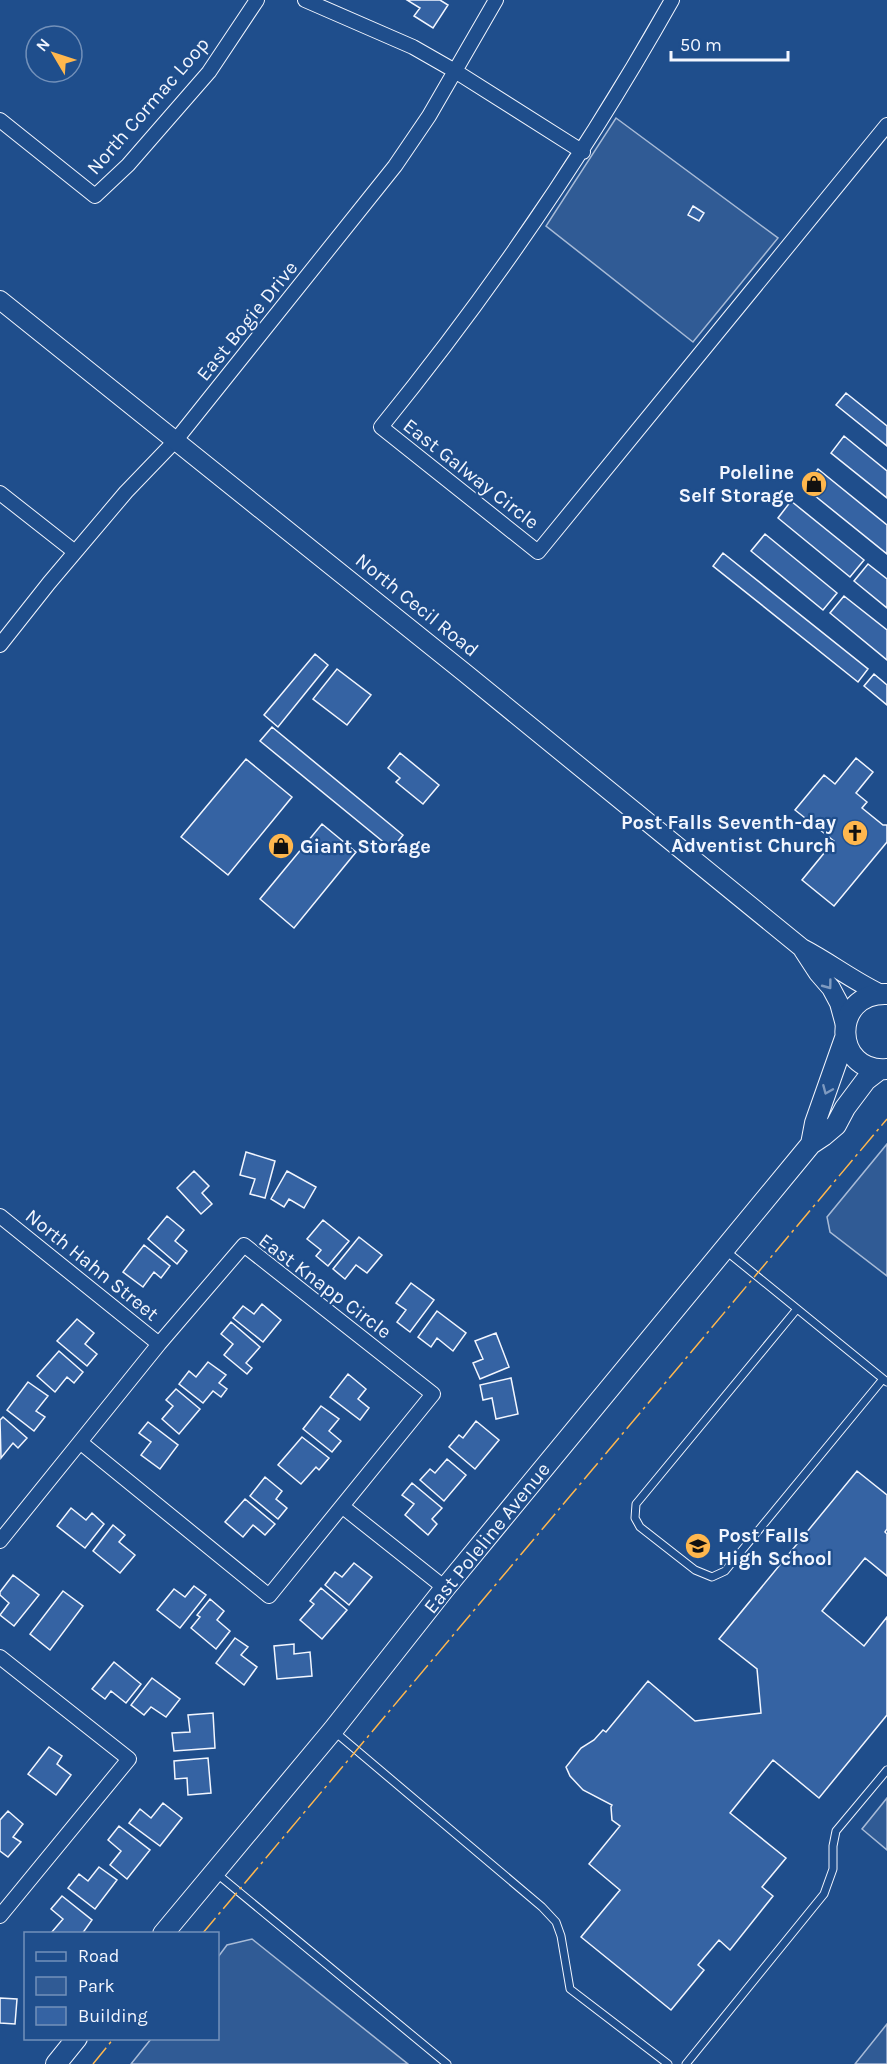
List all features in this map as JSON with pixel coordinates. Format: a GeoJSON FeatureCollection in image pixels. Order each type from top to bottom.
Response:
{"type":"FeatureCollection","features":[{"type":"Feature","properties":{"kind":"main road","name":"East Poleline Avenue"},"geometry":{"type":"LineString","coordinates":[[811,1144],[815,1123],[849,1014],[856,1004],[867,997],[883,994]]}},
{"type":"Feature","properties":{"kind":"main road"},"geometry":{"type":"LineString","coordinates":[[845,1031],[849,1049],[856,1059],[867,1067],[883,1070]]}},
{"type":"Feature","properties":{"kind":"main road","name":"East Poleline Avenue"},"geometry":{"type":"LineString","coordinates":[[165,1932],[333,1731],[445,1588],[811,1144],[836,1125],[845,1108],[866,1080],[883,1070]]}},
{"type":"Feature","properties":{"kind":"main road"},"geometry":{"type":"LineString","coordinates":[[56,2064],[75,2040]]}},
{"type":"Feature","properties":{"kind":"street","name":"North Cormac Loop"},"geometry":{"type":"LineString","coordinates":[[0,120],[95,196],[128,165],[209,72],[257,0]]}},
{"type":"Feature","properties":{"kind":"street"},"geometry":{"type":"LineString","coordinates":[[305,0],[413,48],[455,71],[583,152]]}},
{"type":"Feature","properties":{"kind":"street","name":"East Bogie Drive"},"geometry":{"type":"LineString","coordinates":[[0,645],[126,492],[176,440],[395,166],[429,116],[496,0]]}},
{"type":"Feature","properties":{"kind":"street","name":"East Galway Circle"},"geometry":{"type":"LineString","coordinates":[[672,0],[583,152],[484,296],[381,428],[538,552],[887,125]]}},
{"type":"Feature","properties":{"kind":"street","name":"North Cecil Road"},"geometry":{"type":"LineString","coordinates":[[0,300],[802,948],[825,960],[844,975],[883,994]]}},
{"type":"Feature","properties":{"kind":"street"},"geometry":{"type":"LineString","coordinates":[[0,493],[75,552]]}},
{"type":"Feature","properties":{"kind":"street","name":"North Cecil Road"},"geometry":{"type":"LineString","coordinates":[[802,948],[839,1003],[845,1031]]}},
{"type":"Feature","properties":{"kind":"street","name":"North Hahn Street"},"geometry":{"type":"LineString","coordinates":[[0,1216],[159,1344]]}},
{"type":"Feature","properties":{"kind":"street","name":"East Knapp Circle"},"geometry":{"type":"LineString","coordinates":[[244,1245],[433,1394],[269,1596],[80,1442],[159,1344],[244,1245]]}},
{"type":"Feature","properties":{"kind":"street"},"geometry":{"type":"LineString","coordinates":[[0,1541],[80,1442]]}},
{"type":"Feature","properties":{"kind":"street"},"geometry":{"type":"LineString","coordinates":[[343,1507],[445,1588]]}},
{"type":"Feature","properties":{"kind":"street"},"geometry":{"type":"LineString","coordinates":[[0,1657],[129,1759],[0,1916]]}},
{"type":"Feature","properties":{"kind":"lane"},"geometry":{"type":"LineString","coordinates":[[724,1250],[885,1380],[725,1571],[712,1577],[695,1570],[640,1527],[635,1518],[636,1504],[797,1309]]}},
{"type":"Feature","properties":{"kind":"lane"},"geometry":{"type":"LineString","coordinates":[[333,1731],[542,1907],[556,1922],[561,1936],[570,1989],[668,2064]]}},
{"type":"Feature","properties":{"kind":"lane"},"geometry":{"type":"LineString","coordinates":[[686,2064],[824,1894],[833,1869],[833,1846],[836,1831],[887,1770]]}},
{"type":"Feature","properties":{"kind":"lane"},"geometry":{"type":"LineString","coordinates":[[214,1872],[447,2064]]}},
{"type":"Feature","properties":{"kind":"green space"},"geometry":{"type":"Polygon","coordinates":[[[616,118],[778,238],[693,342],[546,226],[616,118]]]}},
{"type":"Feature","properties":{"kind":"green space"},"geometry":{"type":"Polygon","coordinates":[[[887,1144],[887,1276],[830,1232],[827,1217],[887,1144]]]}},
{"type":"Feature","properties":{"kind":"green space"},"geometry":{"type":"Polygon","coordinates":[[[887,1798],[887,1850],[862,1829],[887,1798]]]}},
{"type":"Feature","properties":{"kind":"green space"},"geometry":{"type":"Polygon","coordinates":[[[252,1939],[408,2064],[131,2064],[150,2040],[219,2040],[219,1956],[227,1945],[252,1939]]]}},
{"type":"Feature","properties":{"kind":"green space"},"geometry":{"type":"Polygon","coordinates":[[[887,2024],[887,2064],[855,2064],[887,2024]]]}},
{"type":"Feature","properties":{"kind":"building"},"geometry":{"type":"Polygon","coordinates":[[[407,0],[440,0],[448,5],[433,28],[414,16],[420,8],[407,0]]]}},
{"type":"Feature","properties":{"kind":"building"},"geometry":{"type":"Polygon","coordinates":[[[693,206],[704,213],[699,221],[688,215],[693,206]]]}},
{"type":"Feature","properties":{"kind":"building"},"geometry":{"type":"Polygon","coordinates":[[[846,393],[887,426],[887,446],[836,405],[846,393]]]}},
{"type":"Feature","properties":{"kind":"building"},"geometry":{"type":"Polygon","coordinates":[[[844,436],[887,471],[887,498],[831,453],[844,436]]]}},
{"type":"Feature","properties":{"kind":"building"},"geometry":{"type":"Polygon","coordinates":[[[818,469],[887,525],[887,554],[804,487],[818,469]]]}},
{"type":"Feature","properties":{"kind":"building"},"geometry":{"type":"Polygon","coordinates":[[[791,501],[864,560],[850,577],[778,518],[791,501]]]}},
{"type":"Feature","properties":{"kind":"building"},"geometry":{"type":"Polygon","coordinates":[[[765,534],[837,593],[823,610],[751,551],[765,534]]]}},
{"type":"Feature","properties":{"kind":"building"},"geometry":{"type":"Polygon","coordinates":[[[723,553],[868,669],[858,682],[713,566],[723,553]]]}},
{"type":"Feature","properties":{"kind":"building"},"geometry":{"type":"Polygon","coordinates":[[[868,564],[887,579],[887,608],[854,581],[868,564]]]}},
{"type":"Feature","properties":{"kind":"building"},"geometry":{"type":"Polygon","coordinates":[[[844,596],[887,630],[887,660],[830,613],[844,596]]]}},
{"type":"Feature","properties":{"kind":"building"},"geometry":{"type":"Polygon","coordinates":[[[315,654],[328,665],[278,727],[264,715],[315,654]]]}},
{"type":"Feature","properties":{"kind":"building"},"geometry":{"type":"Polygon","coordinates":[[[337,669],[371,695],[347,725],[313,699],[337,669]]]}},
{"type":"Feature","properties":{"kind":"building"},"geometry":{"type":"Polygon","coordinates":[[[874,674],[887,685],[887,705],[864,686],[874,674]]]}},
{"type":"Feature","properties":{"kind":"building"},"geometry":{"type":"Polygon","coordinates":[[[272,727],[403,835],[392,849],[260,741],[272,727]]]}},
{"type":"Feature","properties":{"kind":"building"},"geometry":{"type":"Polygon","coordinates":[[[400,753],[439,785],[423,804],[396,782],[400,778],[388,768],[400,753]]]}},
{"type":"Feature","properties":{"kind":"building","name":"Post Falls Seventh-day Adventist Church"},"geometry":{"type":"Polygon","coordinates":[[[856,758],[873,772],[856,793],[867,802],[862,808],[883,825],[887,825],[887,842],[834,906],[802,880],[834,841],[795,810],[824,775],[835,784],[856,758]]]}},
{"type":"Feature","properties":{"kind":"building"},"geometry":{"type":"Polygon","coordinates":[[[246,759],[292,797],[228,875],[181,837],[246,759]]]}},
{"type":"Feature","properties":{"kind":"building"},"geometry":{"type":"Polygon","coordinates":[[[322,824],[356,852],[294,928],[260,899],[322,824]]]}},
{"type":"Feature","properties":{"kind":"building"},"geometry":{"type":"Polygon","coordinates":[[[246,1152],[275,1161],[265,1198],[250,1194],[255,1179],[240,1175],[246,1152]]]}},
{"type":"Feature","properties":{"kind":"building"},"geometry":{"type":"Polygon","coordinates":[[[194,1171],[209,1186],[202,1193],[212,1204],[201,1214],[177,1188],[194,1171]]]}},
{"type":"Feature","properties":{"kind":"building"},"geometry":{"type":"Polygon","coordinates":[[[287,1171],[316,1187],[304,1208],[289,1199],[284,1207],[271,1199],[287,1171]]]}},
{"type":"Feature","properties":{"kind":"building"},"geometry":{"type":"Polygon","coordinates":[[[167,1216],[184,1230],[175,1241],[187,1251],[177,1264],[148,1239],[167,1216]]]}},
{"type":"Feature","properties":{"kind":"building"},"geometry":{"type":"Polygon","coordinates":[[[323,1220],[349,1241],[328,1266],[316,1256],[321,1250],[307,1239],[323,1220]]]}},
{"type":"Feature","properties":{"kind":"building"},"geometry":{"type":"Polygon","coordinates":[[[359,1237],[382,1255],[367,1273],[356,1265],[345,1279],[333,1269],[359,1237]]]}},
{"type":"Feature","properties":{"kind":"building"},"geometry":{"type":"Polygon","coordinates":[[[144,1245],[170,1266],[161,1278],[154,1272],[143,1287],[123,1272],[144,1245]]]}},
{"type":"Feature","properties":{"kind":"building"},"geometry":{"type":"Polygon","coordinates":[[[411,1283],[434,1300],[410,1332],[397,1322],[406,1310],[396,1303],[411,1283]]]}},
{"type":"Feature","properties":{"kind":"building"},"geometry":{"type":"Polygon","coordinates":[[[262,1304],[281,1320],[263,1342],[233,1318],[243,1306],[254,1314],[262,1304]]]}},
{"type":"Feature","properties":{"kind":"building"},"geometry":{"type":"Polygon","coordinates":[[[437,1311],[466,1333],[453,1351],[437,1338],[431,1347],[418,1337],[437,1311]]]}},
{"type":"Feature","properties":{"kind":"building"},"geometry":{"type":"Polygon","coordinates":[[[77,1319],[94,1333],[85,1344],[97,1354],[87,1366],[57,1341],[77,1319]]]}},
{"type":"Feature","properties":{"kind":"building"},"geometry":{"type":"Polygon","coordinates":[[[231,1322],[260,1347],[246,1363],[252,1368],[247,1374],[224,1355],[233,1344],[221,1334],[231,1322]]]}},
{"type":"Feature","properties":{"kind":"building"},"geometry":{"type":"Polygon","coordinates":[[[496,1333],[509,1367],[480,1379],[473,1363],[483,1359],[475,1341],[496,1333]]]}},
{"type":"Feature","properties":{"kind":"building"},"geometry":{"type":"Polygon","coordinates":[[[59,1351],[83,1372],[74,1383],[67,1377],[55,1392],[37,1376],[59,1351]]]}},
{"type":"Feature","properties":{"kind":"building"},"geometry":{"type":"Polygon","coordinates":[[[208,1362],[226,1375],[219,1383],[227,1389],[221,1397],[213,1391],[203,1403],[179,1384],[189,1371],[196,1377],[208,1362]]]}},
{"type":"Feature","properties":{"kind":"building"},"geometry":{"type":"Polygon","coordinates":[[[348,1374],[366,1389],[358,1399],[369,1408],[360,1420],[330,1397],[348,1374]]]}},
{"type":"Feature","properties":{"kind":"building"},"geometry":{"type":"Polygon","coordinates":[[[511,1378],[518,1414],[496,1419],[492,1398],[483,1400],[480,1385],[511,1378]]]}},
{"type":"Feature","properties":{"kind":"building"},"geometry":{"type":"Polygon","coordinates":[[[28,1382],[48,1396],[36,1411],[45,1417],[34,1431],[7,1410],[28,1382]]]}},
{"type":"Feature","properties":{"kind":"building"},"geometry":{"type":"Polygon","coordinates":[[[176,1389],[200,1409],[179,1434],[162,1419],[173,1406],[166,1400],[176,1389]]]}},
{"type":"Feature","properties":{"kind":"building"},"geometry":{"type":"Polygon","coordinates":[[[321,1406],[339,1419],[329,1431],[341,1441],[332,1452],[303,1429],[321,1406]]]}},
{"type":"Feature","properties":{"kind":"building"},"geometry":{"type":"Polygon","coordinates":[[[3,1417],[27,1438],[18,1448],[13,1443],[1,1458],[0,1420],[3,1417]]]}},
{"type":"Feature","properties":{"kind":"building"},"geometry":{"type":"Polygon","coordinates":[[[476,1421],[499,1440],[475,1469],[449,1447],[459,1435],[463,1438],[476,1421]]]}},
{"type":"Feature","properties":{"kind":"building"},"geometry":{"type":"Polygon","coordinates":[[[148,1422],[178,1445],[160,1469],[141,1455],[151,1442],[139,1433],[148,1422]]]}},
{"type":"Feature","properties":{"kind":"building"},"geometry":{"type":"Polygon","coordinates":[[[302,1437],[329,1458],[319,1470],[316,1467],[301,1484],[278,1465],[302,1437]]]}},
{"type":"Feature","properties":{"kind":"building"},"geometry":{"type":"Polygon","coordinates":[[[447,1459],[466,1475],[444,1501],[420,1480],[430,1469],[435,1473],[447,1459]]]}},
{"type":"Feature","properties":{"kind":"building"},"geometry":{"type":"Polygon","coordinates":[[[857,1471],[887,1495],[887,1529],[885,1532],[887,1534],[887,1576],[865,1558],[822,1611],[864,1646],[887,1617],[887,1715],[819,1798],[773,1760],[730,1813],[786,1858],[762,1887],[773,1896],[730,1950],[719,1940],[698,1965],[704,1970],[671,2010],[581,1937],[620,1890],[589,1864],[620,1826],[612,1820],[612,1805],[583,1790],[570,1776],[566,1767],[581,1748],[594,1740],[603,1730],[606,1732],[648,1681],[695,1721],[761,1713],[757,1669],[719,1639],[857,1471]]]}},
{"type":"Feature","properties":{"kind":"building"},"geometry":{"type":"Polygon","coordinates":[[[265,1477],[282,1491],[276,1499],[287,1508],[278,1519],[250,1496],[265,1477]]]}},
{"type":"Feature","properties":{"kind":"building"},"geometry":{"type":"Polygon","coordinates":[[[412,1483],[442,1508],[432,1519],[437,1524],[428,1535],[405,1515],[414,1504],[402,1495],[412,1483]]]}},
{"type":"Feature","properties":{"kind":"building"},"geometry":{"type":"Polygon","coordinates":[[[245,1499],[275,1524],[265,1535],[253,1525],[243,1537],[225,1522],[245,1499]]]}},
{"type":"Feature","properties":{"kind":"building"},"geometry":{"type":"Polygon","coordinates":[[[71,1508],[86,1520],[92,1513],[104,1524],[85,1548],[57,1526],[71,1508]]]}},
{"type":"Feature","properties":{"kind":"building"},"geometry":{"type":"Polygon","coordinates":[[[113,1525],[125,1535],[119,1542],[135,1555],[120,1573],[93,1551],[113,1525]]]}},
{"type":"Feature","properties":{"kind":"building"},"geometry":{"type":"Polygon","coordinates":[[[354,1563],[372,1577],[349,1605],[325,1585],[335,1572],[342,1577],[354,1563]]]}},
{"type":"Feature","properties":{"kind":"building"},"geometry":{"type":"Polygon","coordinates":[[[13,1575],[39,1595],[14,1626],[0,1615],[9,1603],[0,1595],[0,1592],[13,1575]]]}},
{"type":"Feature","properties":{"kind":"building"},"geometry":{"type":"Polygon","coordinates":[[[194,1586],[206,1595],[180,1628],[157,1610],[174,1589],[185,1597],[194,1586]]]}},
{"type":"Feature","properties":{"kind":"building"},"geometry":{"type":"Polygon","coordinates":[[[321,1588],[347,1610],[322,1639],[300,1620],[314,1604],[310,1601],[321,1588]]]}},
{"type":"Feature","properties":{"kind":"building"},"geometry":{"type":"Polygon","coordinates":[[[63,1591],[83,1606],[50,1650],[30,1634],[63,1591]]]}},
{"type":"Feature","properties":{"kind":"building"},"geometry":{"type":"Polygon","coordinates":[[[210,1599],[224,1611],[217,1620],[230,1631],[216,1649],[191,1628],[200,1617],[197,1615],[210,1599]]]}},
{"type":"Feature","properties":{"kind":"building"},"geometry":{"type":"Polygon","coordinates":[[[235,1638],[248,1647],[241,1655],[257,1667],[244,1685],[216,1663],[235,1638]]]}},
{"type":"Feature","properties":{"kind":"building"},"geometry":{"type":"Polygon","coordinates":[[[294,1644],[294,1654],[310,1652],[312,1676],[277,1679],[274,1646],[294,1644]]]}},
{"type":"Feature","properties":{"kind":"building"},"geometry":{"type":"Polygon","coordinates":[[[114,1662],[141,1684],[126,1703],[111,1691],[105,1699],[92,1689],[114,1662]]]}},
{"type":"Feature","properties":{"kind":"building"},"geometry":{"type":"Polygon","coordinates":[[[152,1678],[180,1699],[166,1717],[151,1707],[144,1715],[131,1705],[152,1678]]]}},
{"type":"Feature","properties":{"kind":"building"},"geometry":{"type":"Polygon","coordinates":[[[213,1713],[215,1748],[174,1751],[172,1733],[190,1732],[188,1715],[213,1713]]]}},
{"type":"Feature","properties":{"kind":"building"},"geometry":{"type":"Polygon","coordinates":[[[49,1747],[62,1756],[57,1764],[71,1775],[56,1795],[28,1774],[49,1747]]]}},
{"type":"Feature","properties":{"kind":"building"},"geometry":{"type":"Polygon","coordinates":[[[208,1758],[211,1793],[188,1795],[187,1778],[175,1779],[174,1761],[208,1758]]]}},
{"type":"Feature","properties":{"kind":"building"},"geometry":{"type":"Polygon","coordinates":[[[163,1803],[182,1818],[160,1846],[129,1823],[140,1809],[151,1818],[163,1803]]]}},
{"type":"Feature","properties":{"kind":"building"},"geometry":{"type":"Polygon","coordinates":[[[8,1811],[23,1824],[13,1837],[21,1842],[8,1857],[0,1851],[0,1820],[8,1811]]]}},
{"type":"Feature","properties":{"kind":"building"},"geometry":{"type":"Polygon","coordinates":[[[119,1826],[150,1850],[127,1879],[110,1865],[121,1851],[108,1840],[119,1826]]]}},
{"type":"Feature","properties":{"kind":"building"},"geometry":{"type":"Polygon","coordinates":[[[99,1867],[117,1880],[95,1909],[68,1888],[79,1874],[88,1881],[99,1867]]]}},
{"type":"Feature","properties":{"kind":"building"},"geometry":{"type":"Polygon","coordinates":[[[62,1896],[92,1920],[83,1932],[52,1932],[63,1919],[51,1909],[62,1896]]]}},
{"type":"Feature","properties":{"kind":"building"},"geometry":{"type":"Polygon","coordinates":[[[0,1998],[17,1999],[15,2024],[0,2023],[0,1998]]]}},
{"type":"Feature","properties":{"kind":"power"},"geometry":{"type":"LineString","coordinates":[[204,1932],[887,1119]]}},
{"type":"Feature","properties":{"kind":"power"},"geometry":{"type":"LineString","coordinates":[[93,2064],[112,2040]]}},
{"type":"Feature","properties":{"kind":"place","name":"Poleline Self Storage"},"geometry":{"type":"Point","coordinates":[814,484]}},
{"type":"Feature","properties":{"kind":"place","name":"Post Falls Seventh-day Adventist Church"},"geometry":{"type":"Point","coordinates":[855,833]}},
{"type":"Feature","properties":{"kind":"place","name":"Giant Storage"},"geometry":{"type":"Point","coordinates":[281,846]}},
{"type":"Feature","properties":{"kind":"place","name":"Post Falls High School"},"geometry":{"type":"Point","coordinates":[698,1546]}}]}
